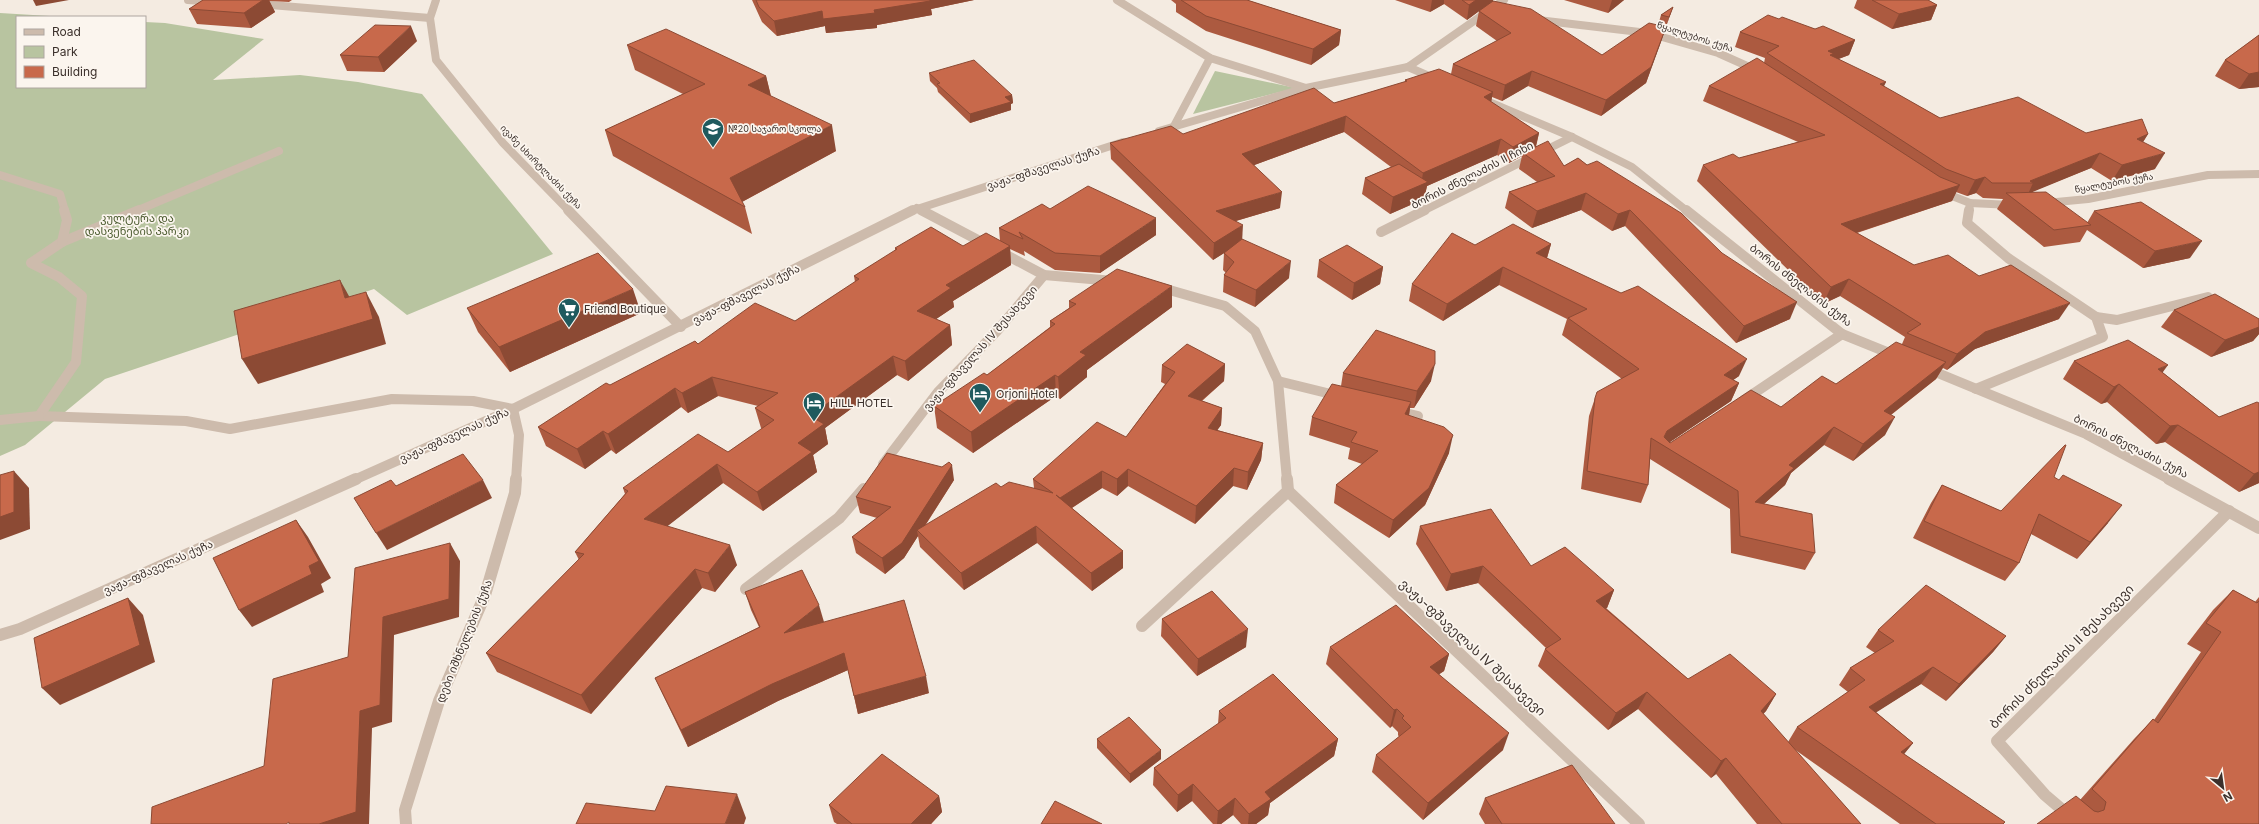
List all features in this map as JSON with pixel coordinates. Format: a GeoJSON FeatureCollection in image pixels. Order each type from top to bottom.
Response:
{"type":"FeatureCollection","features":[{"type":"Feature","properties":{"kind":"street"},"geometry":{"type":"LineString","coordinates":[[188,0],[224,2]]}},
{"type":"Feature","properties":{"kind":"street","name":"ივანე სხირტლაძის ქუჩა"},"geometry":{"type":"LineString","coordinates":[[436,0],[430,18],[436,60],[503,143],[681,327]]}},
{"type":"Feature","properties":{"kind":"street"},"geometry":{"type":"LineString","coordinates":[[1117,0],[1143,18],[1210,58],[1306,88]]}},
{"type":"Feature","properties":{"kind":"street"},"geometry":{"type":"LineString","coordinates":[[1152,133],[1306,88],[1408,67],[1495,12],[1504,0]]}},
{"type":"Feature","properties":{"kind":"street"},"geometry":{"type":"LineString","coordinates":[[253,4],[430,18]]}},
{"type":"Feature","properties":{"kind":"street","name":"წყალტუბოს ქუჩა"},"geometry":{"type":"LineString","coordinates":[[1529,19],[1648,33],[1718,53],[1753,68],[1766,77]]}},
{"type":"Feature","properties":{"kind":"street"},"geometry":{"type":"LineString","coordinates":[[1174,126],[1210,58]]}},
{"type":"Feature","properties":{"kind":"street"},"geometry":{"type":"LineString","coordinates":[[1408,67],[1444,82]]}},
{"type":"Feature","properties":{"kind":"street","name":"ბორის ძნელაძის ქუჩა"},"geometry":{"type":"LineString","coordinates":[[1472,94],[1572,137],[1632,167],[1842,334],[1905,360]]}},
{"type":"Feature","properties":{"kind":"street","name":"ბორის ძნელაძის II ჩიხი"},"geometry":{"type":"LineString","coordinates":[[1381,232],[1572,137]]}},
{"type":"Feature","properties":{"kind":"street","name":"ვაჟა-ფშაველას ქუჩა"},"geometry":{"type":"LineString","coordinates":[[0,636],[20,629],[513,409],[681,327],[917,208],[1129,140]]}},
{"type":"Feature","properties":{"kind":"street"},"geometry":{"type":"LineString","coordinates":[[39,416],[76,362],[82,296],[59,277],[31,262],[62,242],[279,151]]}},
{"type":"Feature","properties":{"kind":"street","name":"წყალტუბოს ქუჩა"},"geometry":{"type":"LineString","coordinates":[[2041,203],[2088,199],[2208,175],[2259,174]]}},
{"type":"Feature","properties":{"kind":"street"},"geometry":{"type":"LineString","coordinates":[[0,175],[60,194],[67,220],[62,242]]}},
{"type":"Feature","properties":{"kind":"street"},"geometry":{"type":"LineString","coordinates":[[1935,189],[1970,203],[2017,205]]}},
{"type":"Feature","properties":{"kind":"street"},"geometry":{"type":"LineString","coordinates":[[1970,203],[1967,223],[2008,258],[2096,317],[2117,320],[2208,297]]}},
{"type":"Feature","properties":{"kind":"street","name":"ვაჟა-ფშაველას IV შესახვევი"},"geometry":{"type":"LineString","coordinates":[[917,208],[1044,275],[1123,281]]}},
{"type":"Feature","properties":{"kind":"street","name":"ვაჟა-ფშაველას IV შესახვევი"},"geometry":{"type":"LineString","coordinates":[[878,470],[938,392],[997,331],[1044,275]]}},
{"type":"Feature","properties":{"kind":"street"},"geometry":{"type":"LineString","coordinates":[[1142,626],[1288,491],[1278,381],[1255,331],[1225,306],[1146,283]]}},
{"type":"Feature","properties":{"kind":"street"},"geometry":{"type":"LineString","coordinates":[[1976,389],[2103,337],[2096,317]]}},
{"type":"Feature","properties":{"kind":"street"},"geometry":{"type":"LineString","coordinates":[[1736,405],[1842,334]]}},
{"type":"Feature","properties":{"kind":"street","name":"ბორის ძნელაძის ქუჩა"},"geometry":{"type":"LineString","coordinates":[[1919,366],[2086,434],[2229,510],[2259,528]]}},
{"type":"Feature","properties":{"kind":"street"},"geometry":{"type":"LineString","coordinates":[[1278,381],[1352,400]]}},
{"type":"Feature","properties":{"kind":"street"},"geometry":{"type":"LineString","coordinates":[[0,420],[39,416],[186,421],[230,429],[392,399],[474,401],[513,409]]}},
{"type":"Feature","properties":{"kind":"street","name":"დები იშხნელების ქუჩა"},"geometry":{"type":"LineString","coordinates":[[406,824],[405,810],[439,701],[485,595],[515,493],[519,435],[513,409]]}},
{"type":"Feature","properties":{"kind":"street"},"geometry":{"type":"LineString","coordinates":[[1389,409],[1418,416]]}},
{"type":"Feature","properties":{"kind":"street"},"geometry":{"type":"LineString","coordinates":[[746,589],[839,518],[870,482]]}},
{"type":"Feature","properties":{"kind":"street","name":"ვაჟა-ფშაველას IV შესახვევი"},"geometry":{"type":"LineString","coordinates":[[1288,491],[1639,824]]}},
{"type":"Feature","properties":{"kind":"street","name":"ბორის ძნელაძის II შესახვევი"},"geometry":{"type":"LineString","coordinates":[[2079,824],[2045,795],[1997,741],[2229,510]]}},
{"type":"Feature","properties":{"kind":"green space","name":"კულტურა და დასვენების პარკი"},"geometry":{"type":"Polygon","coordinates":[[[0,13],[50,16],[16,16],[16,88],[146,88],[146,22],[165,23],[264,39],[213,80],[300,75],[358,82],[422,94],[553,254],[407,315],[374,289],[105,379],[25,445],[0,456],[0,13]]]}},
{"type":"Feature","properties":{"kind":"green space"},"geometry":{"type":"Polygon","coordinates":[[[1215,71],[1296,88],[1193,114],[1215,71]]]}},
{"type":"Feature","properties":{"kind":"building"},"geometry":{"type":"Polygon","coordinates":[[[203,0],[263,0],[244,13],[189,9],[203,0]]]}},
{"type":"Feature","properties":{"kind":"building"},"geometry":{"type":"Polygon","coordinates":[[[756,0],[930,1],[874,10],[875,13],[823,19],[822,11],[774,21],[759,7],[756,0]]]}},
{"type":"Feature","properties":{"kind":"building"},"geometry":{"type":"Polygon","coordinates":[[[1181,0],[1247,0],[1341,30],[1313,49],[1206,16],[1181,0]]]}},
{"type":"Feature","properties":{"kind":"building"},"geometry":{"type":"Polygon","coordinates":[[[1462,0],[1476,0],[1469,5],[1462,0]]]}},
{"type":"Feature","properties":{"kind":"building"},"geometry":{"type":"Polygon","coordinates":[[[1872,0],[1928,0],[1937,5],[1899,14],[1872,0]]]}},
{"type":"Feature","properties":{"kind":"building"},"geometry":{"type":"Polygon","coordinates":[[[1493,1],[1531,9],[1602,55],[1649,23],[1666,27],[1651,67],[1606,100],[1532,71],[1505,85],[1453,64],[1511,33],[1479,11],[1493,1]]]}},
{"type":"Feature","properties":{"kind":"building"},"geometry":{"type":"Polygon","coordinates":[[[1673,7],[1669,17],[1661,15],[1673,7]]]}},
{"type":"Feature","properties":{"kind":"building"},"geometry":{"type":"Polygon","coordinates":[[[1768,15],[1779,19],[1782,17],[1815,29],[1823,26],[1855,40],[1828,51],[1834,54],[1830,55],[1886,82],[1880,84],[1940,118],[2018,97],[2086,133],[2142,119],[2148,134],[2137,139],[2165,153],[2122,165],[2100,153],[2030,181],[2033,183],[1992,183],[1985,177],[1975,180],[1946,169],[1767,53],[1779,46],[1740,32],[1768,15]]]}},
{"type":"Feature","properties":{"kind":"building"},"geometry":{"type":"Polygon","coordinates":[[[375,25],[411,26],[378,57],[340,55],[375,25]]]}},
{"type":"Feature","properties":{"kind":"building"},"geometry":{"type":"Polygon","coordinates":[[[666,29],[766,76],[748,85],[832,125],[730,178],[745,207],[605,130],[705,84],[627,45],[666,29]]]}},
{"type":"Feature","properties":{"kind":"building"},"geometry":{"type":"Polygon","coordinates":[[[2259,35],[2259,72],[2249,74],[2225,60],[2259,35]]]}},
{"type":"Feature","properties":{"kind":"building"},"geometry":{"type":"Polygon","coordinates":[[[1757,58],[1940,177],[1960,185],[1841,224],[1914,265],[1948,255],[1979,276],[2011,265],[2070,303],[1985,332],[1957,354],[1907,333],[1921,324],[1849,279],[1831,287],[1703,165],[1733,154],[1739,158],[1825,135],[1709,86],[1757,58]]]}},
{"type":"Feature","properties":{"kind":"building"},"geometry":{"type":"Polygon","coordinates":[[[974,60],[1012,95],[1005,97],[1011,102],[970,114],[937,84],[940,83],[929,73],[974,60]]]}},
{"type":"Feature","properties":{"kind":"building"},"geometry":{"type":"Polygon","coordinates":[[[1439,69],[1493,92],[1484,97],[1539,133],[1513,147],[1501,139],[1423,173],[1346,116],[1242,154],[1282,192],[1216,211],[1243,225],[1214,243],[1110,143],[1171,126],[1183,134],[1314,88],[1334,103],[1407,81],[1405,80],[1439,69]]]}},
{"type":"Feature","properties":{"kind":"building"},"geometry":{"type":"Polygon","coordinates":[[[1548,141],[1564,166],[1578,158],[1587,165],[1597,161],[1681,213],[1722,253],[1797,302],[1744,326],[1630,210],[1618,214],[1586,193],[1537,211],[1509,192],[1555,176],[1523,153],[1548,141]]]}},
{"type":"Feature","properties":{"kind":"building"},"geometry":{"type":"Polygon","coordinates":[[[1399,164],[1428,182],[1393,197],[1365,178],[1399,164]]]}},
{"type":"Feature","properties":{"kind":"building"},"geometry":{"type":"Polygon","coordinates":[[[1088,186],[1156,218],[1100,256],[1055,253],[1019,232],[1023,239],[999,228],[1042,204],[1050,209],[1088,186]]]}},
{"type":"Feature","properties":{"kind":"building"},"geometry":{"type":"Polygon","coordinates":[[[2046,192],[2091,225],[2054,230],[2006,193],[2046,192]]]}},
{"type":"Feature","properties":{"kind":"building"},"geometry":{"type":"Polygon","coordinates":[[[2141,202],[2202,241],[2155,251],[2094,211],[2141,202]]]}},
{"type":"Feature","properties":{"kind":"building"},"geometry":{"type":"Polygon","coordinates":[[[1513,224],[1551,244],[1536,253],[1621,293],[1638,286],[1747,359],[1724,375],[1739,383],[1667,431],[1664,437],[1670,443],[1751,390],[1781,407],[1822,376],[1836,384],[1896,342],[1946,362],[1884,411],[1895,417],[1863,444],[1834,427],[1789,465],[1794,468],[1755,502],[1812,514],[1815,553],[1740,536],[1738,491],[1651,438],[1648,485],[1587,471],[1595,398],[1597,392],[1639,369],[1568,318],[1587,309],[1503,267],[1447,304],[1412,284],[1452,233],[1475,245],[1513,224]]]}},
{"type":"Feature","properties":{"kind":"building"},"geometry":{"type":"Polygon","coordinates":[[[931,227],[963,246],[986,233],[1010,246],[946,285],[951,288],[917,311],[950,325],[905,361],[893,356],[810,416],[824,424],[798,443],[812,452],[757,492],[717,464],[644,519],[730,545],[708,573],[695,569],[581,695],[486,653],[584,554],[575,552],[628,491],[623,488],[698,434],[728,452],[774,420],[755,408],[778,393],[712,377],[682,393],[675,388],[608,434],[603,431],[577,449],[538,427],[606,383],[610,385],[695,341],[698,344],[755,303],[795,321],[859,279],[854,276],[897,249],[895,248],[931,227]]]}},
{"type":"Feature","properties":{"kind":"building"},"geometry":{"type":"Polygon","coordinates":[[[1242,239],[1291,261],[1256,290],[1224,275],[1234,262],[1224,253],[1242,239]]]}},
{"type":"Feature","properties":{"kind":"building"},"geometry":{"type":"Polygon","coordinates":[[[1347,245],[1383,267],[1354,283],[1319,260],[1347,245]]]}},
{"type":"Feature","properties":{"kind":"building"},"geometry":{"type":"Polygon","coordinates":[[[598,253],[633,289],[499,347],[467,308],[598,253]]]}},
{"type":"Feature","properties":{"kind":"building"},"geometry":{"type":"Polygon","coordinates":[[[1117,269],[1172,286],[1080,352],[1086,355],[1058,377],[1055,375],[971,432],[934,406],[984,373],[987,375],[1055,324],[1050,321],[1076,304],[1069,301],[1117,269]]]}},
{"type":"Feature","properties":{"kind":"building"},"geometry":{"type":"Polygon","coordinates":[[[340,280],[345,298],[366,292],[373,319],[242,359],[234,311],[340,280]]]}},
{"type":"Feature","properties":{"kind":"building"},"geometry":{"type":"Polygon","coordinates":[[[2215,294],[2259,319],[2259,327],[2225,340],[2174,310],[2215,294]]]}},
{"type":"Feature","properties":{"kind":"building"},"geometry":{"type":"Polygon","coordinates":[[[1376,330],[1435,351],[1435,364],[1417,391],[1343,373],[1376,330]]]}},
{"type":"Feature","properties":{"kind":"building"},"geometry":{"type":"Polygon","coordinates":[[[2128,340],[2168,365],[2158,369],[2219,417],[2257,402],[2259,403],[2259,472],[2254,474],[2178,425],[2170,426],[2119,384],[2114,387],[2074,361],[2128,340]]]}},
{"type":"Feature","properties":{"kind":"building"},"geometry":{"type":"Polygon","coordinates":[[[1187,344],[1225,364],[1188,396],[1222,408],[1208,428],[1263,443],[1248,472],[1234,468],[1196,506],[1128,469],[1117,479],[1102,471],[1060,498],[1056,495],[1123,551],[1091,573],[1036,526],[961,573],[917,530],[996,483],[1001,487],[1009,482],[1053,493],[1033,479],[1097,422],[1126,437],[1175,372],[1162,365],[1187,344]]]}},
{"type":"Feature","properties":{"kind":"building"},"geometry":{"type":"Polygon","coordinates":[[[1332,384],[1411,402],[1405,414],[1444,427],[1453,435],[1429,488],[1393,520],[1336,485],[1378,451],[1351,442],[1357,432],[1312,417],[1332,384]]]}},
{"type":"Feature","properties":{"kind":"building"},"geometry":{"type":"Polygon","coordinates":[[[2065,445],[2054,477],[2059,480],[2063,475],[2122,505],[2090,542],[2039,514],[2019,563],[1924,521],[1942,485],[2001,511],[2065,445]]]}},
{"type":"Feature","properties":{"kind":"building"},"geometry":{"type":"Polygon","coordinates":[[[887,453],[942,467],[949,462],[952,465],[902,543],[882,558],[852,537],[891,507],[856,497],[887,453]]]}},
{"type":"Feature","properties":{"kind":"building"},"geometry":{"type":"Polygon","coordinates":[[[463,454],[483,480],[376,533],[354,498],[391,480],[396,486],[463,454]]]}},
{"type":"Feature","properties":{"kind":"building"},"geometry":{"type":"Polygon","coordinates":[[[14,471],[14,512],[0,517],[0,475],[14,471]]]}},
{"type":"Feature","properties":{"kind":"building"},"geometry":{"type":"Polygon","coordinates":[[[1491,509],[1531,566],[1565,547],[1614,590],[1596,601],[1688,679],[1730,654],[1776,694],[1761,711],[1861,824],[1782,824],[1726,758],[1721,761],[1647,692],[1616,713],[1545,649],[1561,639],[1483,566],[1451,574],[1420,526],[1491,509]]]}},
{"type":"Feature","properties":{"kind":"building"},"geometry":{"type":"Polygon","coordinates":[[[296,520],[319,561],[309,566],[312,574],[239,610],[213,558],[296,520]]]}},
{"type":"Feature","properties":{"kind":"building"},"geometry":{"type":"Polygon","coordinates":[[[450,543],[449,599],[383,617],[380,705],[360,711],[356,812],[319,824],[289,824],[289,822],[286,824],[151,824],[152,807],[264,766],[273,679],[348,657],[355,568],[450,543]]]}},
{"type":"Feature","properties":{"kind":"building"},"geometry":{"type":"Polygon","coordinates":[[[802,570],[819,605],[784,633],[904,600],[926,676],[854,696],[844,653],[772,684],[681,730],[655,678],[760,627],[745,592],[802,570]]]}},
{"type":"Feature","properties":{"kind":"building"},"geometry":{"type":"Polygon","coordinates":[[[1926,585],[2006,636],[1959,684],[1933,667],[1869,707],[1913,743],[1901,752],[2005,822],[2003,824],[1936,824],[1797,727],[1865,680],[1850,668],[1894,641],[1878,630],[1926,585]]]}},
{"type":"Feature","properties":{"kind":"building"},"geometry":{"type":"Polygon","coordinates":[[[2233,590],[2257,603],[2259,601],[2259,824],[2037,824],[2076,796],[2094,811],[2098,812],[2104,810],[2106,802],[2092,789],[2153,719],[2158,723],[2221,632],[2206,623],[2233,590]]]}},
{"type":"Feature","properties":{"kind":"building"},"geometry":{"type":"Polygon","coordinates":[[[1212,591],[1248,629],[1198,659],[1162,619],[1212,591]]]}},
{"type":"Feature","properties":{"kind":"building"},"geometry":{"type":"Polygon","coordinates":[[[128,598],[140,645],[42,688],[34,638],[128,598]]]}},
{"type":"Feature","properties":{"kind":"building"},"geometry":{"type":"Polygon","coordinates":[[[1396,605],[1449,654],[1430,667],[1509,733],[1428,803],[1376,755],[1411,727],[1402,718],[1404,716],[1397,709],[1394,710],[1330,647],[1396,605]]]}},
{"type":"Feature","properties":{"kind":"building"},"geometry":{"type":"Polygon","coordinates":[[[1273,674],[1338,739],[1265,792],[1271,799],[1249,814],[1235,798],[1218,811],[1193,784],[1178,795],[1154,768],[1226,718],[1219,711],[1273,674]]]}},
{"type":"Feature","properties":{"kind":"building"},"geometry":{"type":"Polygon","coordinates":[[[1129,717],[1161,750],[1130,774],[1097,739],[1129,717]]]}},
{"type":"Feature","properties":{"kind":"building"},"geometry":{"type":"Polygon","coordinates":[[[882,754],[939,796],[911,824],[852,824],[829,805],[882,754]]]}},
{"type":"Feature","properties":{"kind":"building"},"geometry":{"type":"Polygon","coordinates":[[[1572,765],[1615,824],[1502,824],[1485,798],[1572,765]]]}},
{"type":"Feature","properties":{"kind":"building"},"geometry":{"type":"Polygon","coordinates":[[[666,786],[737,794],[725,824],[576,824],[586,803],[655,811],[666,786]]]}},
{"type":"Feature","properties":{"kind":"building"},"geometry":{"type":"Polygon","coordinates":[[[1055,801],[1102,824],[1041,824],[1055,801]]]}},
{"type":"Feature","properties":{"kind":"place","name":"№20 საჯარო სკოლა"},"geometry":{"type":"Point","coordinates":[713,148]}},
{"type":"Feature","properties":{"kind":"place","name":"Friend Boutique"},"geometry":{"type":"Point","coordinates":[569,328]}},
{"type":"Feature","properties":{"kind":"place","name":"Orjoni Hotel"},"geometry":{"type":"Point","coordinates":[980,414]}},
{"type":"Feature","properties":{"kind":"place","name":"HILL HOTEL"},"geometry":{"type":"Point","coordinates":[814,422]}}]}
